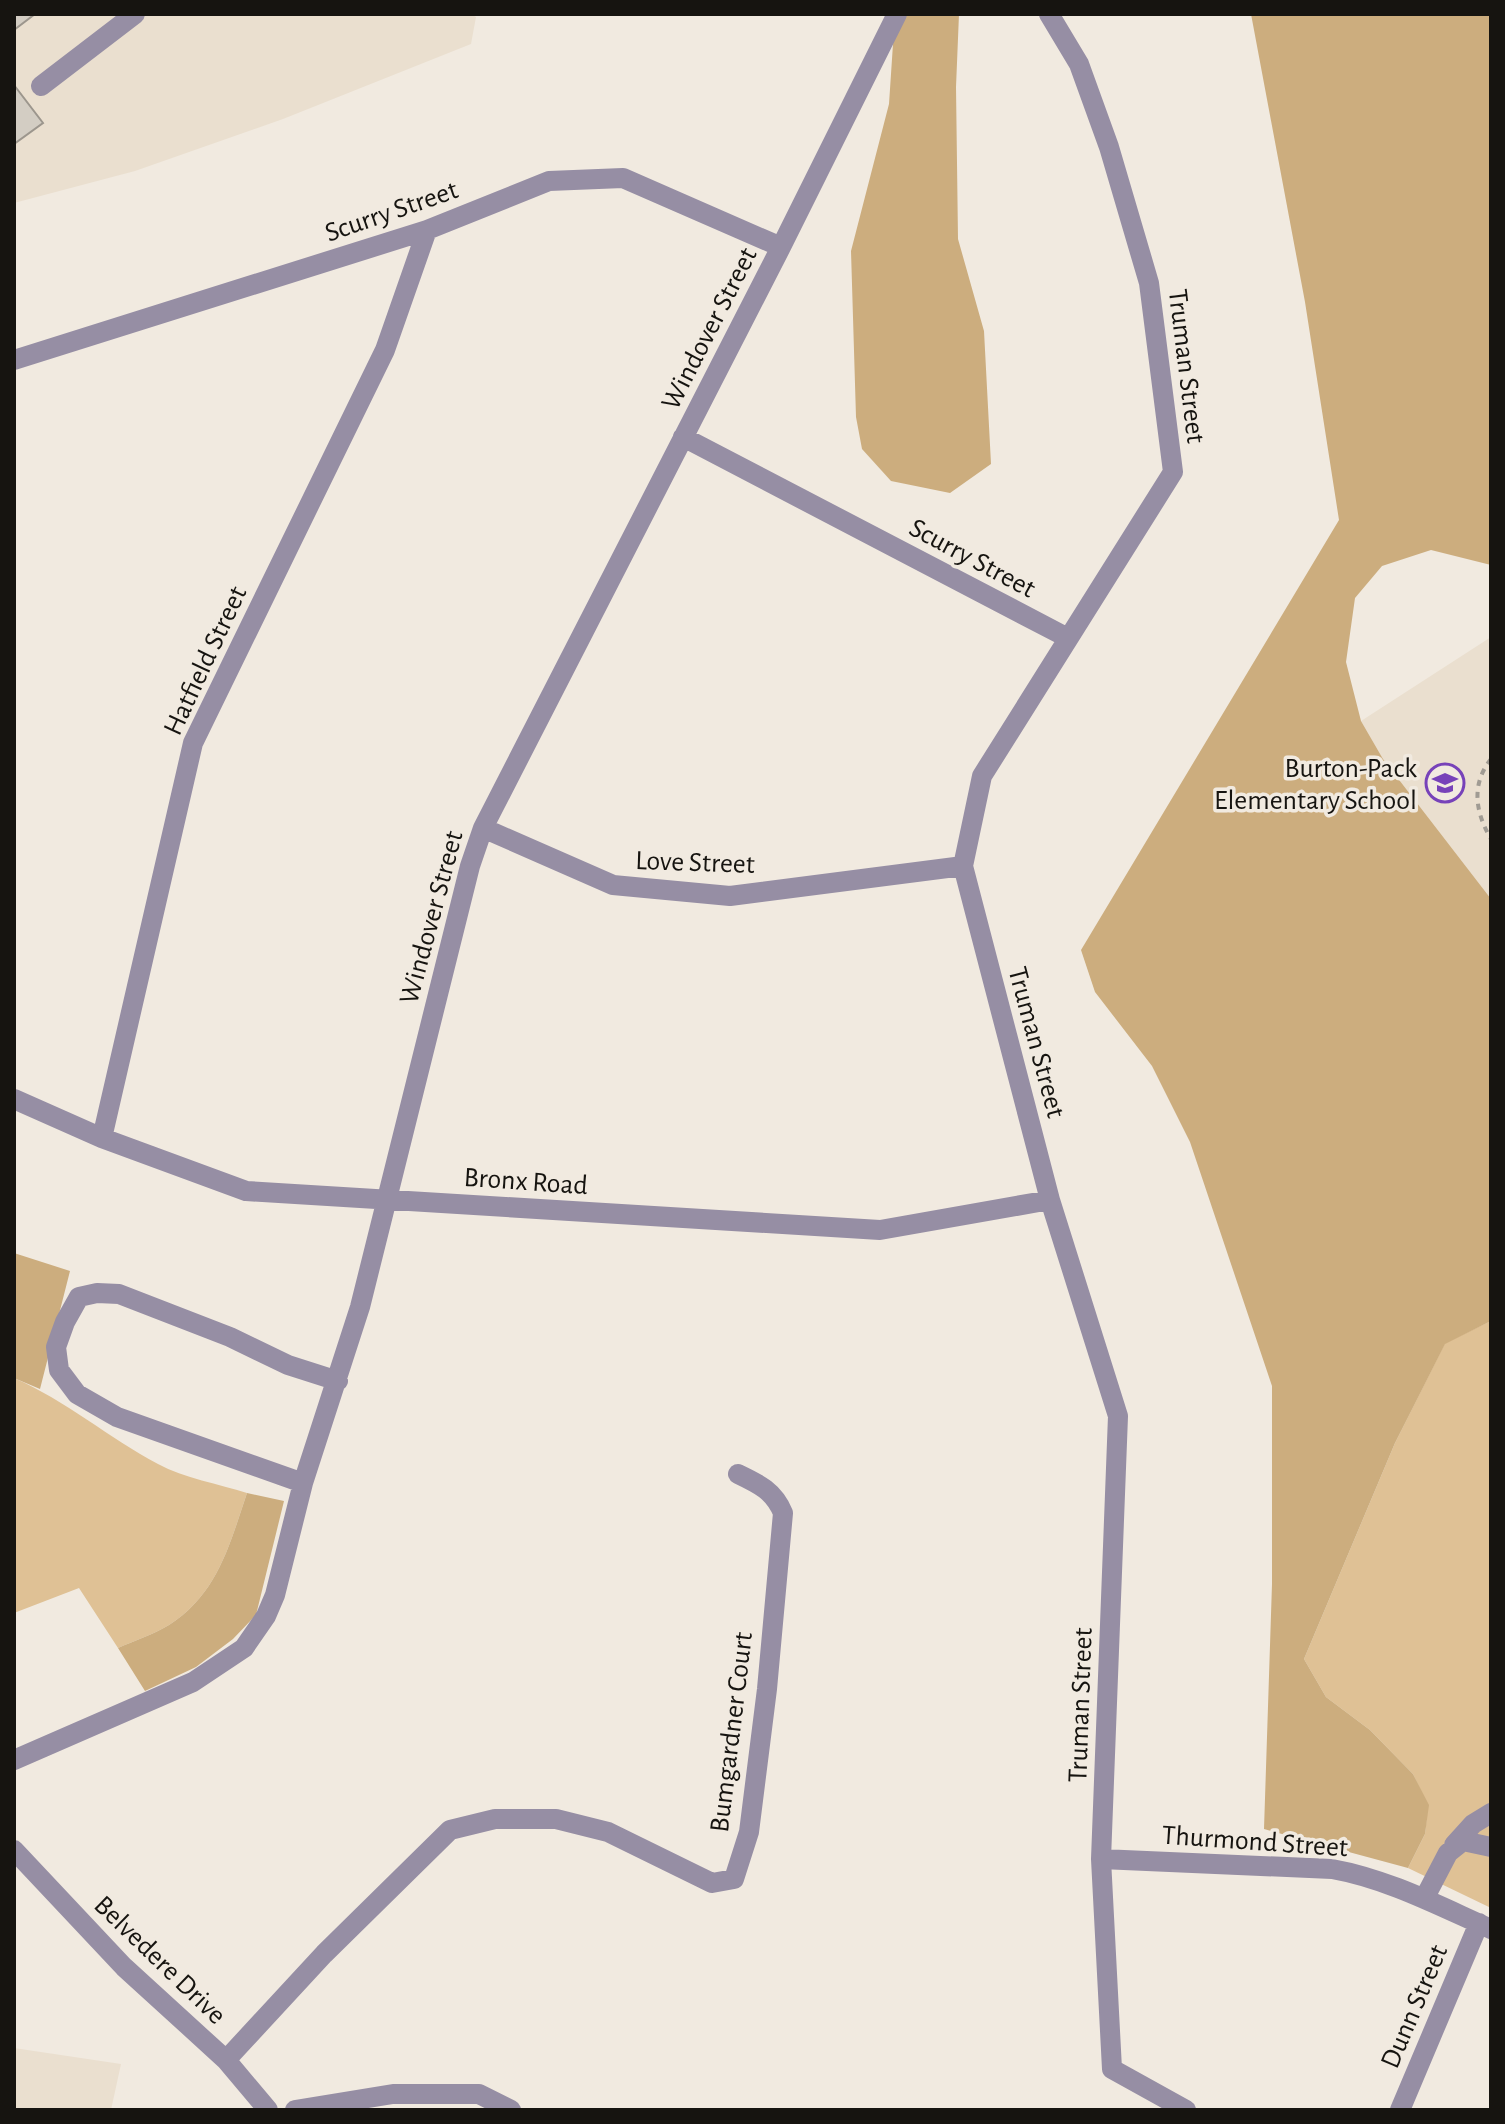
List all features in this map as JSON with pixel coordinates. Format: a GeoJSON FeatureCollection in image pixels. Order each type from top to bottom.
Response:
{"type":"FeatureCollection","features":[{"type":"Feature","properties":{"kind":"street"},"geometry":{"type":"LineString","coordinates":[[41,86],[135,14]]}},
{"type":"Feature","properties":{"kind":"street","name":"Windover Street"},"geometry":{"type":"LineString","coordinates":[[14,1760],[193,1682],[244,1648],[266,1616],[275,1595],[303,1483],[360,1307],[470,866],[483,828],[897,14]]}},
{"type":"Feature","properties":{"kind":"street","name":"Truman Street"},"geometry":{"type":"LineString","coordinates":[[1049,14],[1079,64],[1109,147],[1149,283],[1173,472],[982,776],[963,866],[1050,1200],[1118,1416],[1101,1859],[1112,2069],[1186,2110]]}},
{"type":"Feature","properties":{"kind":"street","name":"Scurry Street"},"geometry":{"type":"LineString","coordinates":[[14,360],[427,230],[549,181],[623,178],[781,247]]}},
{"type":"Feature","properties":{"kind":"street","name":"Hatfield Street"},"geometry":{"type":"LineString","coordinates":[[102,1138],[193,743],[385,350],[427,230]]}},
{"type":"Feature","properties":{"kind":"street","name":"Scurry Street"},"geometry":{"type":"LineString","coordinates":[[683,437],[1068,638]]}},
{"type":"Feature","properties":{"kind":"street","name":"Love Street"},"geometry":{"type":"LineString","coordinates":[[483,828],[613,885],[730,896],[963,866]]}},
{"type":"Feature","properties":{"kind":"street","name":"Bronx Road"},"geometry":{"type":"LineString","coordinates":[[14,1099],[102,1138],[246,1191],[880,1230],[1050,1200]]}},
{"type":"Feature","properties":{"kind":"street"},"geometry":{"type":"LineString","coordinates":[[303,1483],[117,1417],[77,1394],[59,1370],[56,1347],[79,1297],[97,1293],[119,1294],[230,1337],[288,1365],[338,1381]]}},
{"type":"Feature","properties":{"kind":"street","name":"Bumgardner Court"},"geometry":{"type":"LineString","coordinates":[[226,2060],[334,1944],[450,1830],[495,1819],[556,1819],[608,1832],[712,1883],[734,1879],[749,1832],[767,1689],[783,1513],[766,1488],[738,1474]]}},
{"type":"Feature","properties":{"kind":"street"},"geometry":{"type":"LineString","coordinates":[[1424,1899],[1454,1845],[1473,1824],[1491,1813]]}},
{"type":"Feature","properties":{"kind":"street"},"geometry":{"type":"LineString","coordinates":[[1454,1845],[1463,1841],[1491,1847]]}},
{"type":"Feature","properties":{"kind":"street","name":"Belvedere Drive"},"geometry":{"type":"LineString","coordinates":[[14,1850],[124,1967],[226,2060],[268,2110]]}},
{"type":"Feature","properties":{"kind":"street","name":"Thurmond Street"},"geometry":{"type":"LineString","coordinates":[[1101,1859],[1332,1869],[1377,1880],[1485,1926]]}},
{"type":"Feature","properties":{"kind":"street","name":"Dunn Street"},"geometry":{"type":"LineString","coordinates":[[1400,2110],[1485,1926]]}},
{"type":"Feature","properties":{"kind":"street"},"geometry":{"type":"LineString","coordinates":[[295,2110],[393,2094],[479,2094],[511,2110]]}},
{"type":"Feature","properties":{"kind":"path"},"geometry":{"type":"LineString","coordinates":[[1491,759],[1478,780],[1476,790],[1479,810],[1491,839]]}},
{"type":"Feature","properties":{"kind":"shaded area"},"geometry":{"type":"Polygon","coordinates":[[[14,14],[471,14],[476,17],[471,44],[283,119],[135,171],[14,203],[14,14]]]}},
{"type":"Feature","properties":{"kind":"shaded area"},"geometry":{"type":"Polygon","coordinates":[[[895,14],[959,14],[956,87],[958,239],[984,331],[991,464],[950,493],[891,481],[862,449],[856,417],[851,251],[889,104],[895,14]]]}},
{"type":"Feature","properties":{"kind":"shaded area"},"geometry":{"type":"Polygon","coordinates":[[[1251,14],[1491,14],[1491,565],[1431,550],[1382,566],[1355,598],[1346,662],[1361,721],[1383,759],[1491,899],[1491,1321],[1445,1344],[1395,1443],[1304,1659],[1326,1697],[1370,1730],[1413,1774],[1429,1805],[1425,1834],[1408,1868],[1264,1829],[1272,1584],[1272,1386],[1190,1142],[1152,1066],[1095,992],[1081,950],[1339,520],[1305,302],[1251,14]]]}},
{"type":"Feature","properties":{"kind":"shaded area","name":"Burton-Pack Elementary School"},"geometry":{"type":"Polygon","coordinates":[[[1491,637],[1491,899],[1383,759],[1361,721],[1491,637]]]}},
{"type":"Feature","properties":{"kind":"shaded area"},"geometry":{"type":"Polygon","coordinates":[[[14,1253],[70,1271],[40,1389],[14,1378],[14,1253]]]}},
{"type":"Feature","properties":{"kind":"shaded area"},"geometry":{"type":"Polygon","coordinates":[[[1491,1321],[1491,1908],[1408,1868],[1425,1834],[1428,1805],[1413,1774],[1370,1730],[1326,1697],[1304,1659],[1395,1443],[1445,1343],[1491,1321]]]}},
{"type":"Feature","properties":{"kind":"shaded area"},"geometry":{"type":"Polygon","coordinates":[[[14,1378],[51,1397],[168,1469],[247,1493],[228,1549],[211,1583],[186,1612],[169,1625],[118,1648],[79,1588],[14,1613],[14,1378]]]}},
{"type":"Feature","properties":{"kind":"shaded area"},"geometry":{"type":"Polygon","coordinates":[[[247,1493],[284,1501],[256,1615],[233,1639],[196,1667],[145,1691],[118,1648],[169,1625],[199,1598],[220,1566],[247,1493]]]}},
{"type":"Feature","properties":{"kind":"shaded area"},"geometry":{"type":"Polygon","coordinates":[[[14,2048],[121,2064],[111,2110],[14,2110],[14,2048]]]}},
{"type":"Feature","properties":{"kind":"building"},"geometry":{"type":"Polygon","coordinates":[[[14,14],[35,14],[14,30],[14,14]]]}},
{"type":"Feature","properties":{"kind":"building"},"geometry":{"type":"Polygon","coordinates":[[[14,85],[43,123],[14,144],[14,85]]]}},
{"type":"Feature","properties":{"kind":"place","name":"Burton-Pack Elementary School"},"geometry":{"type":"Point","coordinates":[1445,783]}}]}
